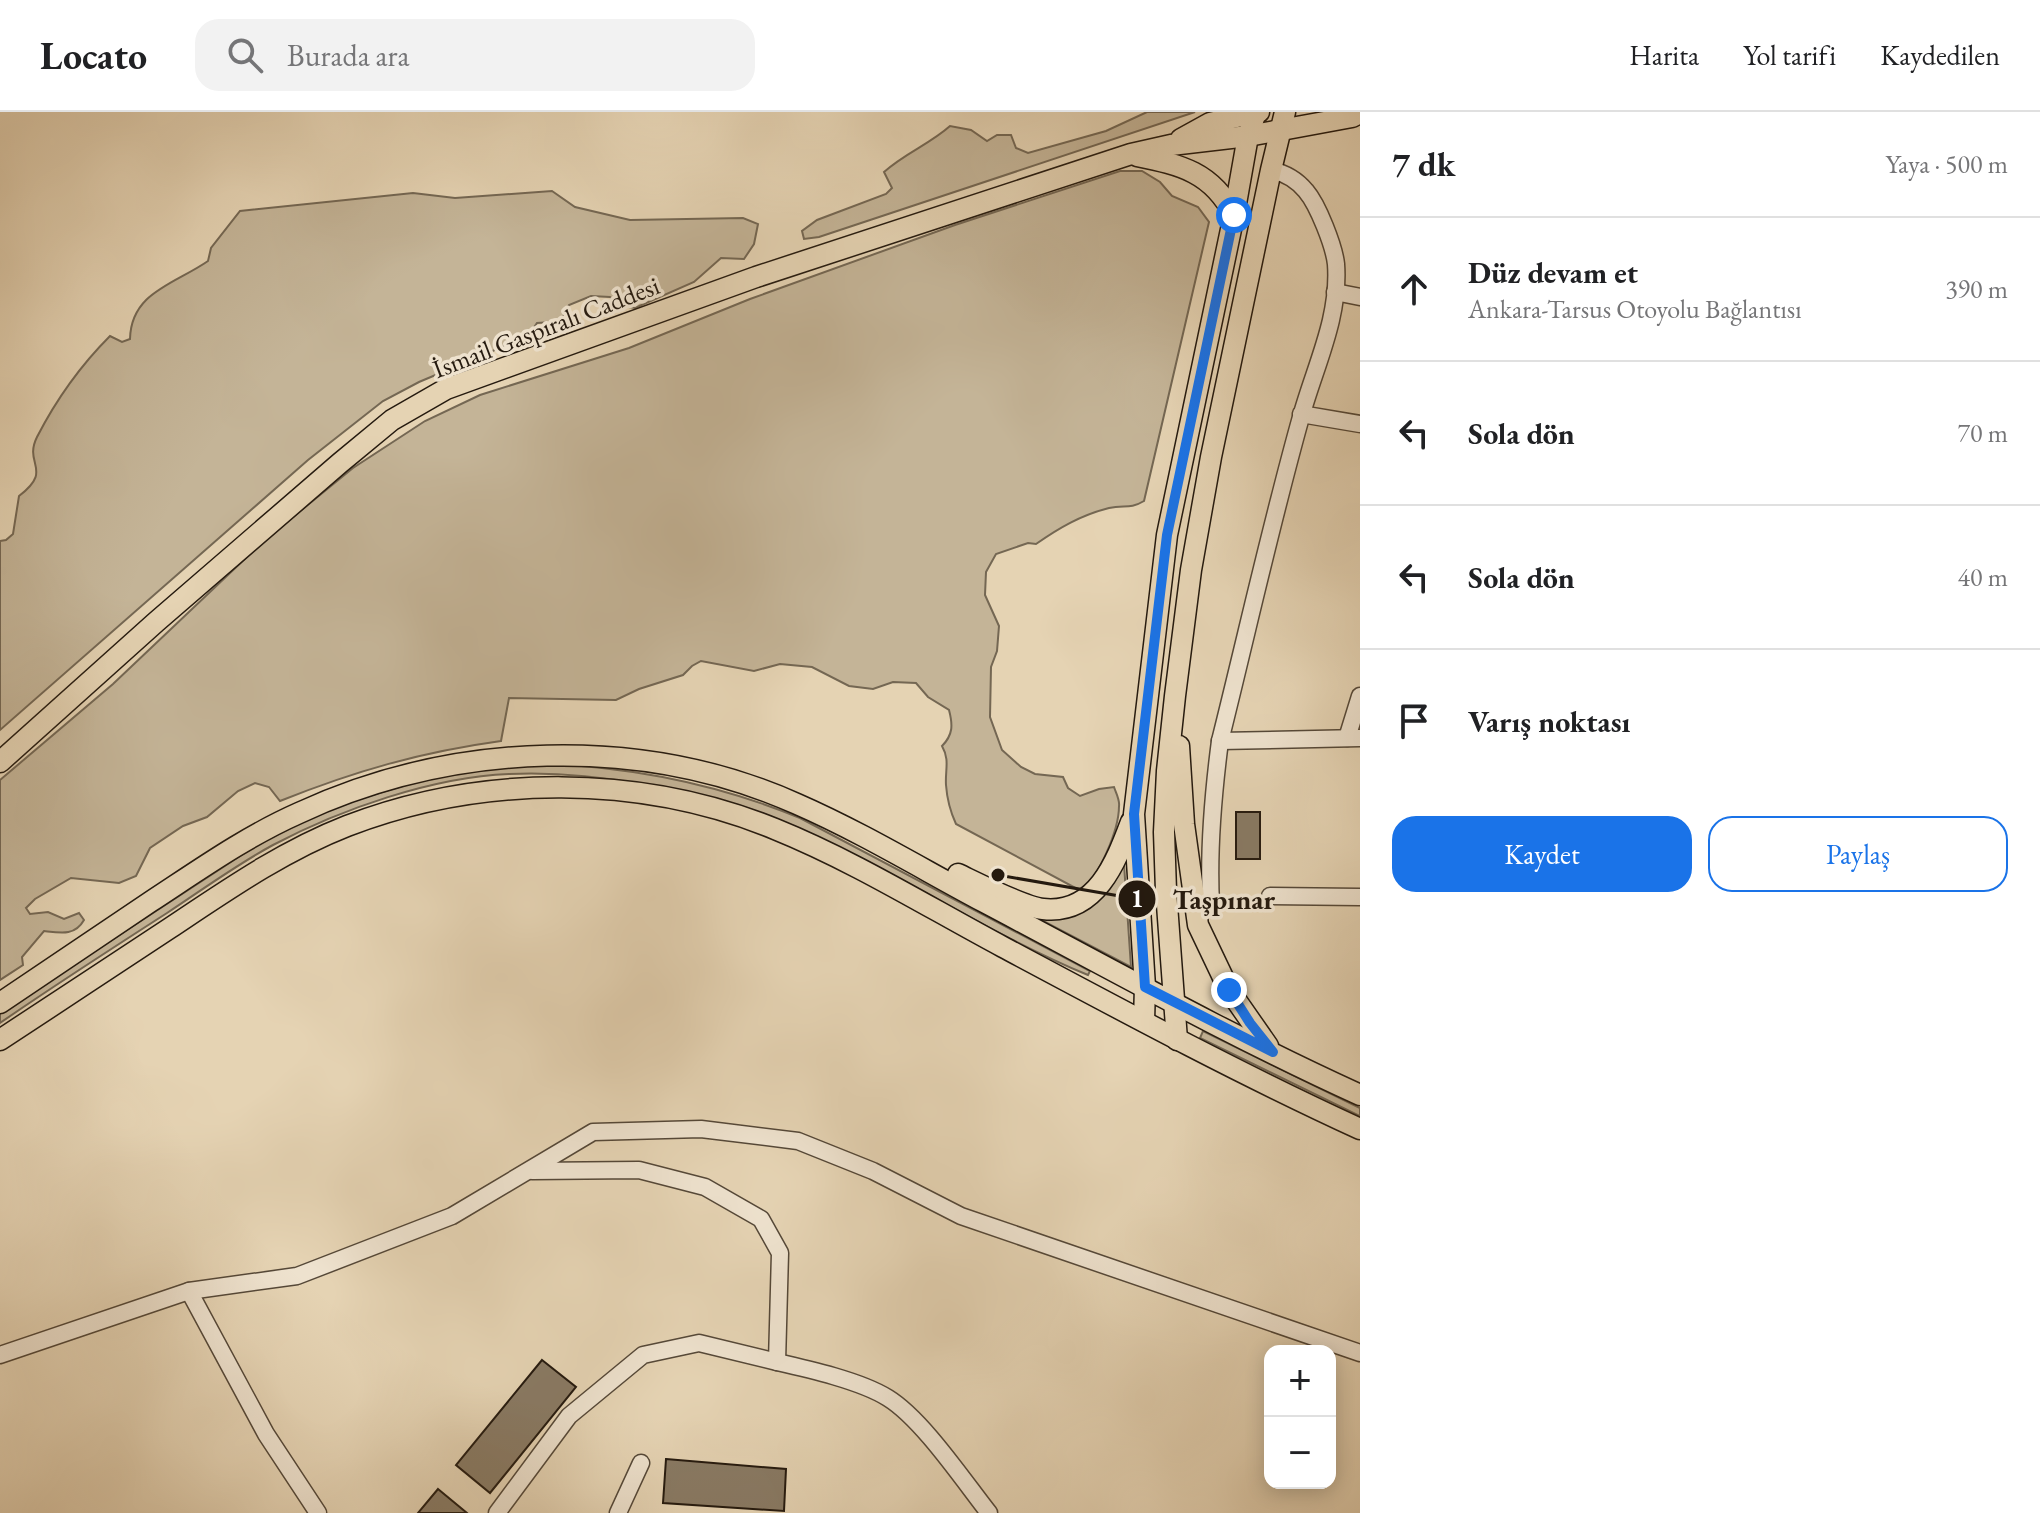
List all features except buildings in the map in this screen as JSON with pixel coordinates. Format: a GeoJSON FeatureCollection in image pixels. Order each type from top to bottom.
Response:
{"type":"FeatureCollection","features":[{"type":"Feature","properties":{"kind":"main road"},"geometry":{"type":"LineString","coordinates":[[1144,1021],[1145,987],[1134,814],[1167,535],[1248,136],[1257,112]]}},
{"type":"Feature","properties":{"kind":"main road","name":"İsmail Gaspıralı Caddesi"},"geometry":{"type":"LineString","coordinates":[[1171,145],[1210,123],[1257,112]]}},
{"type":"Feature","properties":{"kind":"main road","name":"İsmail Gaspıralı Caddesi"},"geometry":{"type":"LineString","coordinates":[[0,762],[351,454],[392,420],[446,389],[756,277],[1131,154],[1171,145],[1248,136],[1284,121],[1352,117],[1360,113]]}},
{"type":"Feature","properties":{"kind":"main road"},"geometry":{"type":"LineString","coordinates":[[1177,1040],[1164,832],[1175,696],[1191,570],[1211,457],[1284,121]]}},
{"type":"Feature","properties":{"kind":"main road"},"geometry":{"type":"LineString","coordinates":[[1131,154],[1186,167],[1225,197],[1234,215]]}},
{"type":"Feature","properties":{"kind":"main road"},"geometry":{"type":"LineString","coordinates":[[1175,696],[1184,824],[1198,925],[1234,999],[1273,1052]]}},
{"type":"Feature","properties":{"kind":"main road"},"geometry":{"type":"LineString","coordinates":[[0,1003],[246,839],[326,801],[421,771],[456,764],[536,756],[634,760],[712,775],[796,803],[1174,1004],[1360,1095]]}},
{"type":"Feature","properties":{"kind":"main road"},"geometry":{"type":"LineString","coordinates":[[0,1040],[235,884],[299,848],[347,826],[457,796],[567,787],[681,800],[778,830],[1177,1040],[1360,1129]]}},
{"type":"Feature","properties":{"kind":"main road"},"geometry":{"type":"LineString","coordinates":[[827,819],[1042,910],[1079,903],[1093,894],[1115,864],[1134,814]]}},
{"type":"Feature","properties":{"kind":"street"},"geometry":{"type":"LineString","coordinates":[[1211,904],[1209,865],[1213,790],[1220,741],[1301,414],[1326,343],[1335,292],[1336,263],[1332,246],[1307,192],[1285,173],[1271,170]]}},
{"type":"Feature","properties":{"kind":"street"},"geometry":{"type":"LineString","coordinates":[[1335,292],[1360,297]]}},
{"type":"Feature","properties":{"kind":"street"},"geometry":{"type":"LineString","coordinates":[[1301,414],[1360,424]]}},
{"type":"Feature","properties":{"kind":"street"},"geometry":{"type":"LineString","coordinates":[[1220,741],[1354,738],[1360,696]]}},
{"type":"Feature","properties":{"kind":"street"},"geometry":{"type":"LineString","coordinates":[[1270,896],[1360,897]]}},
{"type":"Feature","properties":{"kind":"street"},"geometry":{"type":"LineString","coordinates":[[0,1355],[189,1291],[297,1276],[452,1216],[593,1132],[701,1129],[798,1141],[873,1171],[961,1216],[1360,1353]]}},
{"type":"Feature","properties":{"kind":"street"},"geometry":{"type":"LineString","coordinates":[[528,1171],[639,1170],[705,1187],[761,1219],[780,1253],[777,1362]]}},
{"type":"Feature","properties":{"kind":"street"},"geometry":{"type":"LineString","coordinates":[[189,1291],[266,1434],[318,1513]]}},
{"type":"Feature","properties":{"kind":"street"},"geometry":{"type":"LineString","coordinates":[[497,1513],[569,1416],[643,1355],[699,1343],[827,1374],[887,1397],[911,1417],[989,1513]]}},
{"type":"Feature","properties":{"kind":"street"},"geometry":{"type":"LineString","coordinates":[[618,1513],[641,1463]]}},
{"type":"Feature","properties":{"kind":"shaded area"},"geometry":{"type":"Polygon","coordinates":[[[1147,112],[1195,112],[819,237],[804,239],[802,231],[817,220],[886,194],[892,188],[884,172],[950,126],[971,130],[987,141],[997,135],[1011,135],[1016,148],[1028,153],[1106,131],[1147,112]]]}},
{"type":"Feature","properties":{"kind":"shaded area"},"geometry":{"type":"Polygon","coordinates":[[[1120,171],[1142,171],[1160,182],[1172,196],[1198,207],[1209,222],[1144,501],[1089,514],[1036,544],[1028,543],[996,554],[986,572],[985,595],[999,626],[997,651],[991,667],[990,717],[1002,750],[1021,767],[1035,774],[1063,777],[1068,788],[1080,796],[1114,787],[1118,799],[1116,827],[1107,852],[1095,875],[1081,891],[956,824],[947,795],[947,761],[942,746],[951,730],[949,710],[928,697],[916,683],[893,682],[873,689],[849,686],[812,667],[780,664],[754,671],[701,661],[683,675],[616,700],[509,698],[501,741],[389,764],[280,801],[269,787],[255,783],[238,791],[207,817],[183,826],[150,848],[136,876],[119,883],[71,878],[35,899],[26,908],[30,914],[48,912],[64,919],[79,913],[84,920],[72,931],[44,931],[22,957],[23,965],[0,980],[0,780],[113,684],[266,539],[353,468],[425,421],[480,395],[629,348],[750,299],[955,225],[1120,171]]]}},
{"type":"Feature","properties":{"kind":"shaded area"},"geometry":{"type":"Polygon","coordinates":[[[552,191],[575,207],[630,220],[743,218],[758,224],[754,244],[744,259],[721,258],[694,282],[635,308],[622,306],[610,297],[591,296],[569,305],[562,318],[537,323],[528,336],[419,382],[383,401],[308,460],[0,730],[0,541],[13,534],[19,496],[35,479],[34,446],[52,410],[79,371],[110,336],[122,342],[130,339],[132,323],[146,300],[208,261],[211,248],[240,211],[413,193],[455,198],[552,191]]]}},
{"type":"Feature","properties":{"kind":"shaded area"},"geometry":{"type":"Polygon","coordinates":[[[551,764],[647,774],[709,787],[770,806],[800,818],[1090,971],[1088,975],[1047,957],[847,851],[764,814],[688,792],[608,779],[559,774],[509,774],[450,781],[388,797],[328,819],[273,845],[0,1023],[0,1013],[275,833],[329,808],[449,772],[551,764]]]}},
{"type":"Feature","properties":{"kind":"shaded area"},"geometry":{"type":"Polygon","coordinates":[[[1124,864],[1131,967],[1022,910],[1051,918],[1124,864]]]}},
{"type":"Feature","properties":{"kind":"shaded area"},"geometry":{"type":"Polygon","coordinates":[[[1203,1031],[1360,1108],[1360,1116],[1200,1038],[1203,1031]]]}},
{"type":"Feature","properties":{"kind":"place","name":"Taşpınar"},"geometry":{"type":"Point","coordinates":[998,875]}},
{"type":"Feature","properties":{"kind":"route"},"geometry":{"type":"LineString","coordinates":[[1229,990],[1273,1052],[1145,987],[1134,814],[1167,535],[1234,215]]}}]}
